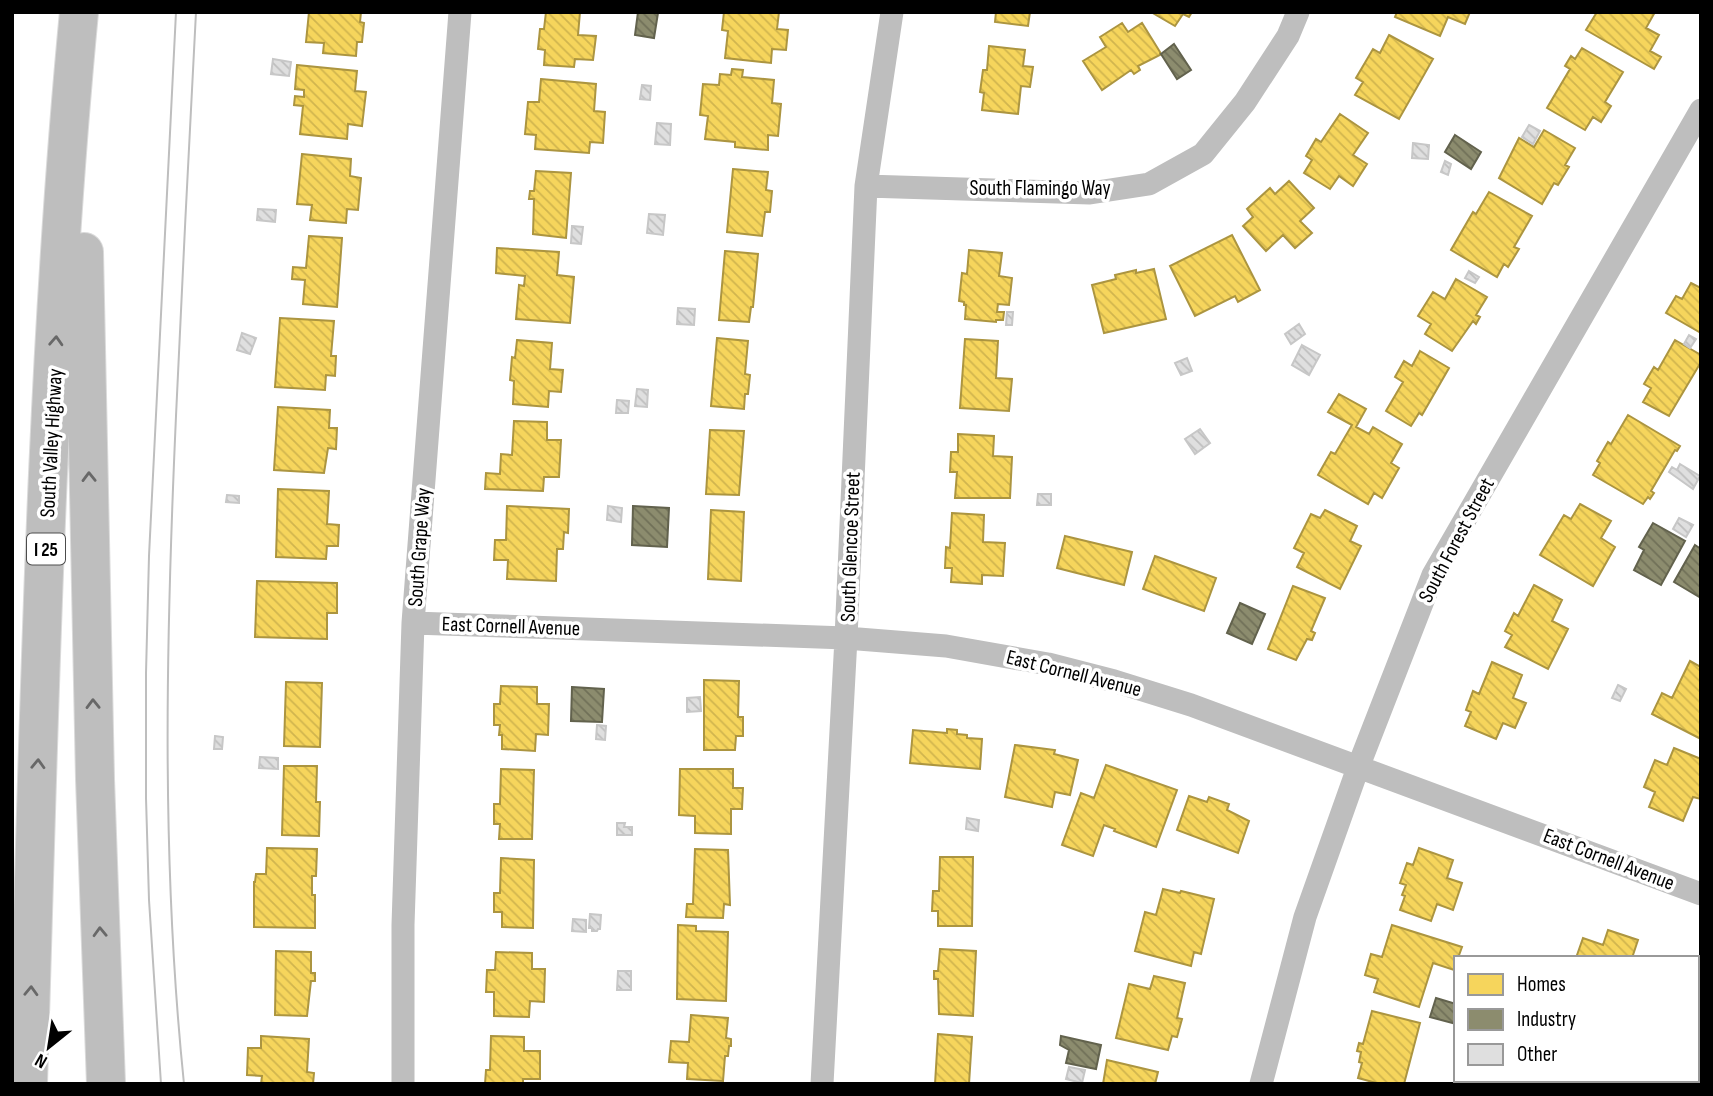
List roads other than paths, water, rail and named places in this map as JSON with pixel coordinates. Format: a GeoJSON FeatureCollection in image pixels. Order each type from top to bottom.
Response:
{"type":"FeatureCollection","features":[{"type":"Feature","properties":{"kind":"highway","name":"South Valley Highway"},"geometry":{"type":"LineString","coordinates":[[28,1084],[40,691],[56,330],[79,14]]}},
{"type":"Feature","properties":{"kind":"highway"},"geometry":{"type":"LineString","coordinates":[[79,14],[95,779],[106,1084]]}},
{"type":"Feature","properties":{"kind":"street","name":"South Grape Way"},"geometry":{"type":"LineString","coordinates":[[403,1084],[403,925],[413,623],[460,12]]}},
{"type":"Feature","properties":{"kind":"street","name":"South Glencoe Street"},"geometry":{"type":"LineString","coordinates":[[822,1084],[846,638],[866,186],[892,12]]}},
{"type":"Feature","properties":{"kind":"street","name":"South Flamingo Way"},"geometry":{"type":"LineString","coordinates":[[866,186],[1090,193],[1149,184],[1203,154],[1245,102],[1288,36],[1298,12]]}},
{"type":"Feature","properties":{"kind":"street","name":"South Forest Street"},"geometry":{"type":"LineString","coordinates":[[1261,1084],[1305,917],[1359,765],[1433,575],[1701,110]]}},
{"type":"Feature","properties":{"kind":"street","name":"East Cornell Avenue"},"geometry":{"type":"LineString","coordinates":[[413,623],[846,638],[946,646],[1048,664],[1150,692],[1359,765],[1701,894]]}},
{"type":"Feature","properties":{"kind":"tram line"},"geometry":{"type":"LineString","coordinates":[[161,1084],[149,900],[146,673],[149,556],[176,12]]}},
{"type":"Feature","properties":{"kind":"tram line"},"geometry":{"type":"LineString","coordinates":[[184,1084],[172,917],[168,667],[176,416],[196,12]]}}]}
